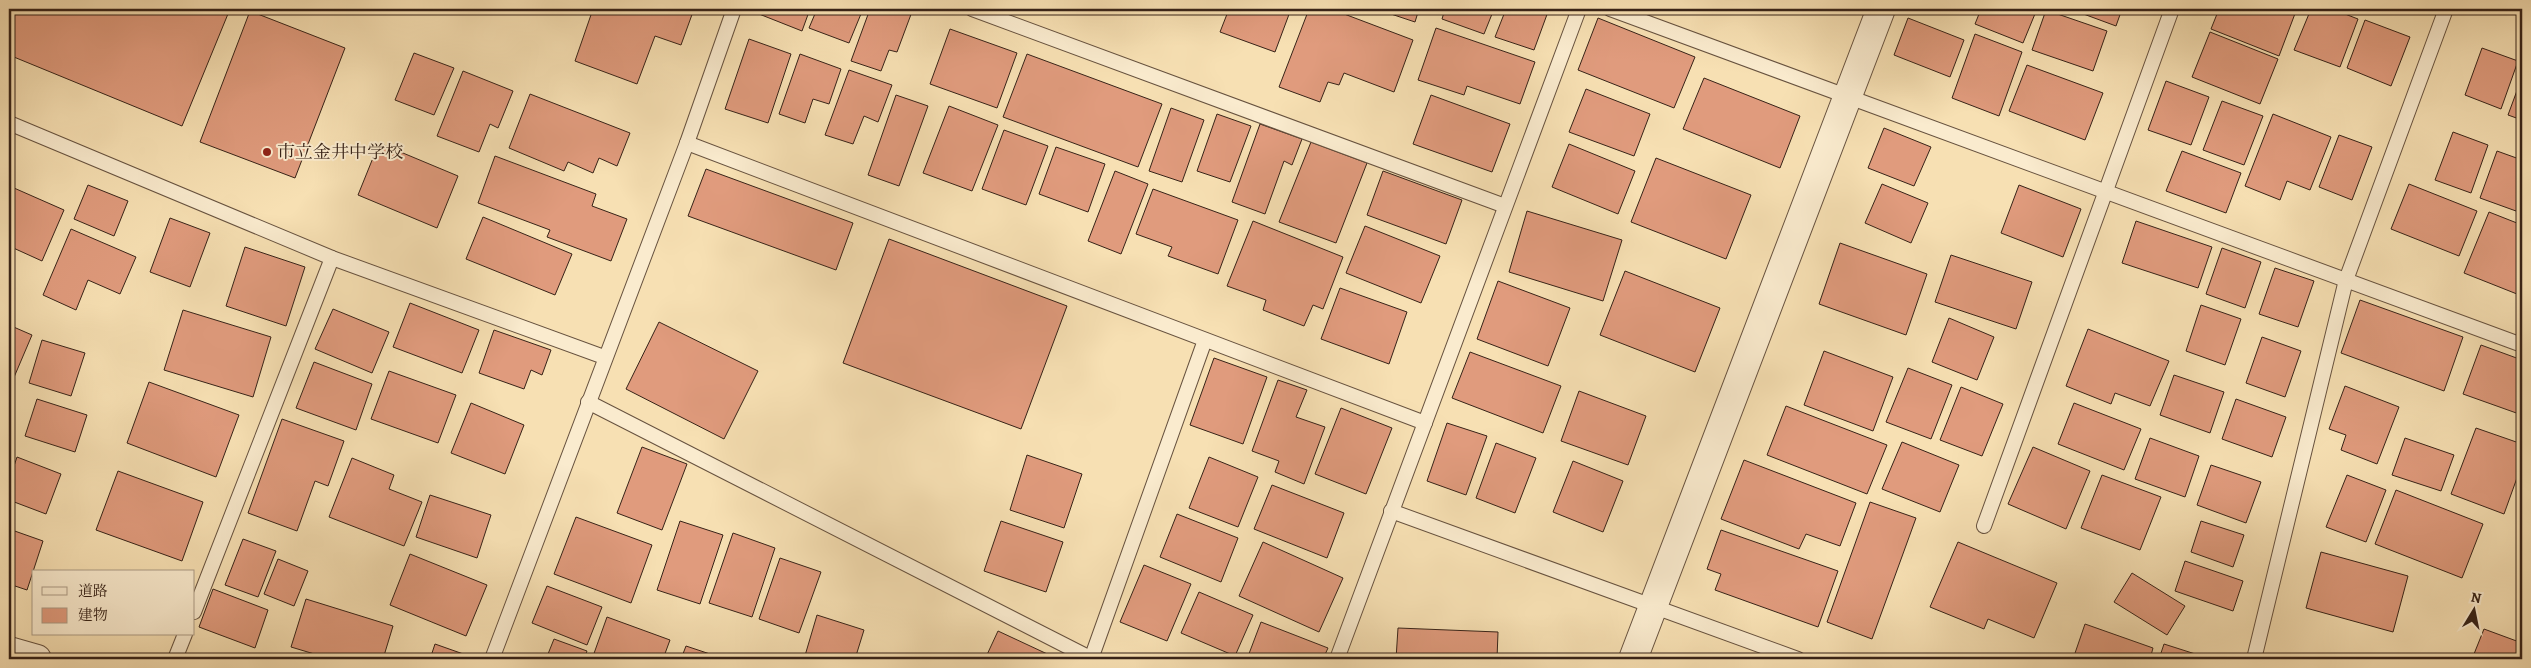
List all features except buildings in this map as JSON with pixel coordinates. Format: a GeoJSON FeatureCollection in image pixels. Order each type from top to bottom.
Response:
{"type":"FeatureCollection","features":[{"type":"Feature","properties":{"kind":"street"},"geometry":{"type":"LineString","coordinates":[[1633,659],[1881,9]]}},
{"type":"Feature","properties":{"kind":"street"},"geometry":{"type":"LineString","coordinates":[[9,650],[37,659]]}},
{"type":"Feature","properties":{"kind":"lane"},"geometry":{"type":"LineString","coordinates":[[492,659],[604,357],[687,143],[734,9]]}},
{"type":"Feature","properties":{"kind":"lane"},"geometry":{"type":"LineString","coordinates":[[972,9],[1505,206]]}},
{"type":"Feature","properties":{"kind":"lane"},"geometry":{"type":"LineString","coordinates":[[1337,659],[1579,9]]}},
{"type":"Feature","properties":{"kind":"lane"},"geometry":{"type":"LineString","coordinates":[[1610,9],[2522,345]]}},
{"type":"Feature","properties":{"kind":"lane"},"geometry":{"type":"LineString","coordinates":[[1984,526],[2172,9]]}},
{"type":"Feature","properties":{"kind":"lane"},"geometry":{"type":"LineString","coordinates":[[2254,659],[2346,280],[2446,9]]}},
{"type":"Feature","properties":{"kind":"lane"},"geometry":{"type":"LineString","coordinates":[[9,122],[332,258],[604,357]]}},
{"type":"Feature","properties":{"kind":"lane"},"geometry":{"type":"LineString","coordinates":[[687,143],[1425,423]]}},
{"type":"Feature","properties":{"kind":"lane"},"geometry":{"type":"LineString","coordinates":[[195,609],[332,258]]}},
{"type":"Feature","properties":{"kind":"lane"},"geometry":{"type":"LineString","coordinates":[[588,402],[1091,659],[1205,340]]}},
{"type":"Feature","properties":{"kind":"lane"},"geometry":{"type":"LineString","coordinates":[[1392,511],[1798,659]]}},
{"type":"Feature","properties":{"kind":"lane"},"geometry":{"type":"LineString","coordinates":[[175,659],[184,636]]}},
{"type":"Feature","properties":{"kind":"place","name":"市立金井中学校"},"geometry":{"type":"Point","coordinates":[267,152]}}]}
